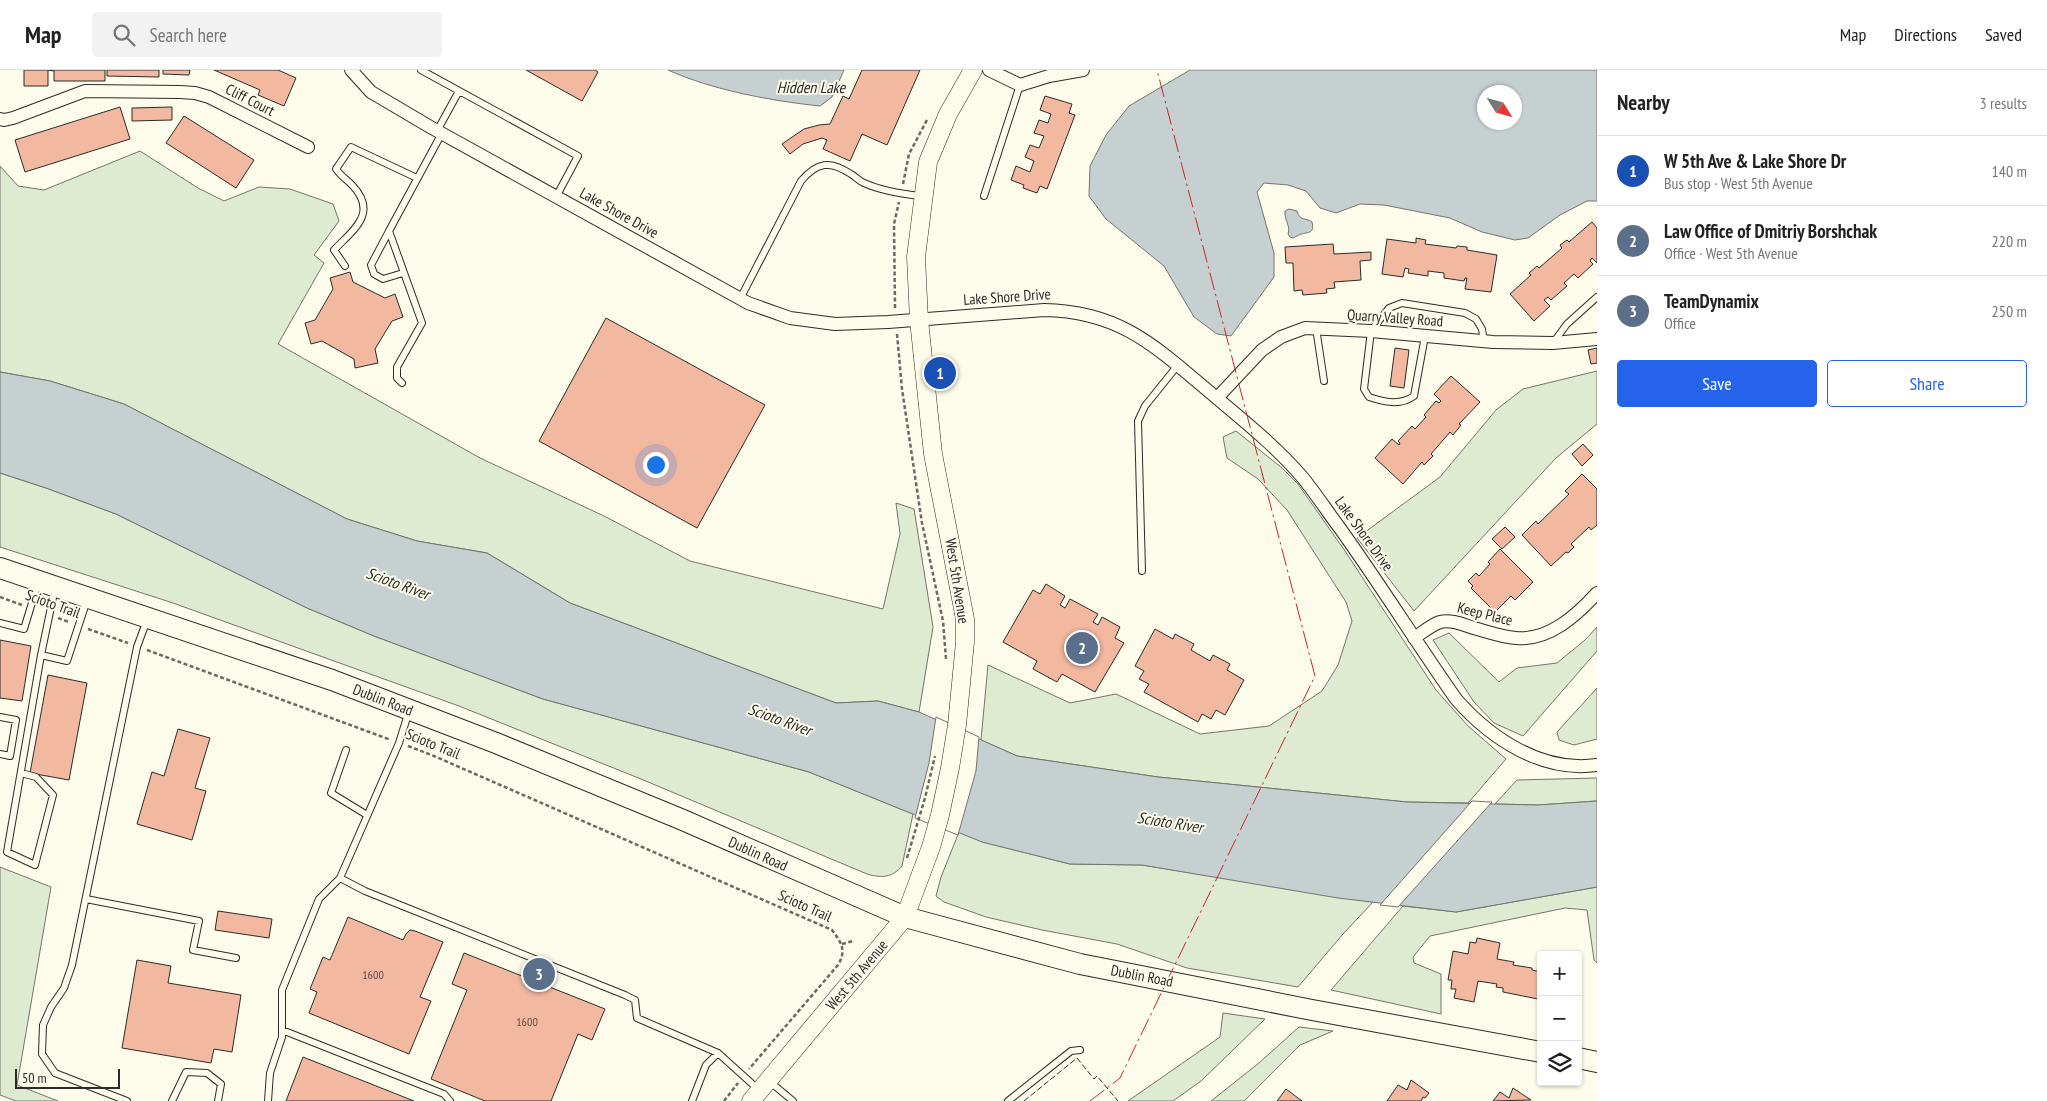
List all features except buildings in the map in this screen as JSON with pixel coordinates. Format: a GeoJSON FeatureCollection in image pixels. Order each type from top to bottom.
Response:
{"type":"FeatureCollection","features":[{"type":"Feature","properties":{"kind":"main road","name":"West 5th Avenue"},"geometry":{"type":"LineString","coordinates":[[760,1091],[905,917],[925,864],[940,816],[957,725],[965,619],[933,454],[919,320],[916,257],[922,196],[928,162],[948,114],[973,70]]}},
{"type":"Feature","properties":{"kind":"main road","name":"Dublin Road"},"geometry":{"type":"LineString","coordinates":[[0,568],[148,616],[332,680],[496,743],[665,812],[905,917],[1080,964],[1312,1010],[1537,1051]]}},
{"type":"Feature","properties":{"kind":"main road"},"geometry":{"type":"LineString","coordinates":[[1582,1059],[1597,1062]]}},
{"type":"Feature","properties":{"kind":"street","name":"Lake Shore Drive"},"geometry":{"type":"LineString","coordinates":[[351,70],[371,92],[439,132],[740,299],[769,312],[817,322],[852,324],[1044,310],[1076,312],[1124,327],[1150,343],[1178,365],[1274,448],[1303,478],[1380,585],[1456,700],[1485,729],[1527,754],[1553,762],[1583,767],[1597,765]]}},
{"type":"Feature","properties":{"kind":"street"},"geometry":{"type":"LineString","coordinates":[[988,70],[1020,85],[1051,73],[1083,70]]}},
{"type":"Feature","properties":{"kind":"street","name":"Cliff Court"},"geometry":{"type":"LineString","coordinates":[[0,119],[13,118],[85,91],[195,93],[209,97],[308,147]]}},
{"type":"Feature","properties":{"kind":"street","name":"Quarry Valley Road"},"geometry":{"type":"LineString","coordinates":[[1217,398],[1262,350],[1281,337],[1305,328],[1371,331],[1484,342],[1553,343],[1597,339]]}},
{"type":"Feature","properties":{"kind":"street","name":"Keep Place"},"geometry":{"type":"LineString","coordinates":[[1414,638],[1445,621],[1506,637],[1534,636],[1569,620],[1597,593]]}},
{"type":"Feature","properties":{"kind":"lane"},"geometry":{"type":"LineString","coordinates":[[421,70],[578,156],[556,196]]}},
{"type":"Feature","properties":{"kind":"lane"},"geometry":{"type":"LineString","coordinates":[[984,196],[1020,85]]}},
{"type":"Feature","properties":{"kind":"lane"},"geometry":{"type":"LineString","coordinates":[[403,273],[383,279],[374,274],[370,265],[417,178],[459,91]]}},
{"type":"Feature","properties":{"kind":"lane"},"geometry":{"type":"LineString","coordinates":[[345,266],[334,250],[361,221],[364,210],[361,197],[352,185],[341,177],[336,169],[351,147],[417,178]]}},
{"type":"Feature","properties":{"kind":"lane"},"geometry":{"type":"LineString","coordinates":[[740,299],[801,182],[809,172],[820,166],[831,164],[850,173],[862,182],[881,189],[900,194],[922,196]]}},
{"type":"Feature","properties":{"kind":"lane"},"geometry":{"type":"LineString","coordinates":[[389,231],[422,323],[398,367],[397,378],[402,383]]}},
{"type":"Feature","properties":{"kind":"lane"},"geometry":{"type":"LineString","coordinates":[[1553,343],[1567,324],[1597,297]]}},
{"type":"Feature","properties":{"kind":"lane"},"geometry":{"type":"LineString","coordinates":[[1425,336],[1414,396],[1406,402],[1385,402],[1369,397],[1364,389],[1371,331],[1389,308],[1402,304],[1465,313],[1476,319],[1482,329],[1484,342]]}},
{"type":"Feature","properties":{"kind":"lane"},"geometry":{"type":"LineString","coordinates":[[1316,328],[1324,381]]}},
{"type":"Feature","properties":{"kind":"lane"},"geometry":{"type":"LineString","coordinates":[[1142,571],[1138,420],[1145,406],[1178,365]]}},
{"type":"Feature","properties":{"kind":"lane"},"geometry":{"type":"LineString","coordinates":[[0,623],[24,629],[30,608],[47,582]]}},
{"type":"Feature","properties":{"kind":"lane"},"geometry":{"type":"LineString","coordinates":[[20,773],[36,777],[53,796],[35,865],[7,852],[20,773],[49,615],[47,582]]}},
{"type":"Feature","properties":{"kind":"lane"},"geometry":{"type":"LineString","coordinates":[[41,655],[67,661],[88,596]]}},
{"type":"Feature","properties":{"kind":"lane"},"geometry":{"type":"LineString","coordinates":[[127,1101],[55,1073],[42,1054],[43,1025],[51,1007],[64,988],[69,973],[137,647],[148,616]]}},
{"type":"Feature","properties":{"kind":"lane"},"geometry":{"type":"LineString","coordinates":[[268,1101],[270,1073],[282,1037],[282,990],[319,899],[340,878],[399,742],[410,710]]}},
{"type":"Feature","properties":{"kind":"lane"},"geometry":{"type":"LineString","coordinates":[[0,717],[16,720],[10,756],[0,754]]}},
{"type":"Feature","properties":{"kind":"lane"},"geometry":{"type":"LineString","coordinates":[[346,750],[331,794],[367,815]]}},
{"type":"Feature","properties":{"kind":"lane"},"geometry":{"type":"LineString","coordinates":[[340,878],[365,890],[625,995],[635,1000],[637,1018],[718,1053],[760,1091],[793,1101]]}},
{"type":"Feature","properties":{"kind":"lane"},"geometry":{"type":"LineString","coordinates":[[86,898],[199,921],[193,950],[236,958]]}},
{"type":"Feature","properties":{"kind":"lane"},"geometry":{"type":"LineString","coordinates":[[282,1030],[444,1094],[450,1101]]}},
{"type":"Feature","properties":{"kind":"lane"},"geometry":{"type":"LineString","coordinates":[[1008,1101],[1071,1051],[1080,1050]]}},
{"type":"Feature","properties":{"kind":"lane"},"geometry":{"type":"LineString","coordinates":[[692,1101],[706,1065],[718,1053]]}},
{"type":"Feature","properties":{"kind":"lane"},"geometry":{"type":"LineString","coordinates":[[172,1101],[186,1072],[207,1073],[221,1084],[218,1101]]}},
{"type":"Feature","properties":{"kind":"path","name":"Scioto Trail"},"geometry":{"type":"LineString","coordinates":[[0,597],[30,608]]}},
{"type":"Feature","properties":{"kind":"path","name":"Scioto Trail"},"geometry":{"type":"LineString","coordinates":[[49,615],[434,756],[832,930],[842,944]]}},
{"type":"Feature","properties":{"kind":"path"},"geometry":{"type":"LineString","coordinates":[[907,858],[925,798],[935,754]]}},
{"type":"Feature","properties":{"kind":"path"},"geometry":{"type":"LineString","coordinates":[[724,1101],[838,964],[844,955],[842,944],[853,941]]}},
{"type":"Feature","properties":{"kind":"green space"},"geometry":{"type":"Polygon","coordinates":[[[140,151],[198,188],[224,201],[259,187],[290,189],[333,204],[339,221],[314,255],[324,263],[278,344],[480,458],[604,516],[690,561],[883,609],[900,534],[896,503],[914,509],[933,627],[919,712],[878,701],[836,703],[570,603],[487,553],[417,541],[347,519],[124,404],[50,381],[0,372],[0,166],[18,186],[44,190],[140,151]]]}},
{"type":"Feature","properties":{"kind":"green space"},"geometry":{"type":"Polygon","coordinates":[[[1597,371],[1597,424],[1556,458],[1414,611],[1357,538],[1440,477],[1496,410],[1523,389],[1597,371]]]}},
{"type":"Feature","properties":{"kind":"green space"},"geometry":{"type":"Polygon","coordinates":[[[1236,431],[1282,468],[1298,484],[1345,551],[1436,690],[1468,726],[1506,759],[1468,803],[1407,802],[1158,777],[1017,756],[981,740],[988,665],[1070,703],[1116,694],[1200,734],[1269,726],[1322,691],[1338,665],[1352,621],[1346,602],[1287,510],[1258,479],[1227,458],[1223,437],[1236,431]]]}},
{"type":"Feature","properties":{"kind":"green space"},"geometry":{"type":"Polygon","coordinates":[[[0,473],[116,514],[307,608],[374,636],[543,699],[809,772],[913,814],[902,866],[894,873],[886,876],[867,874],[641,779],[459,706],[173,603],[0,547],[0,473]]]}},
{"type":"Feature","properties":{"kind":"green space"},"geometry":{"type":"Polygon","coordinates":[[[1597,627],[1597,651],[1523,736],[1494,723],[1474,702],[1433,640],[1449,633],[1499,682],[1517,668],[1557,663],[1585,640],[1597,627]]]}},
{"type":"Feature","properties":{"kind":"green space"},"geometry":{"type":"Polygon","coordinates":[[[1597,688],[1597,739],[1574,745],[1559,740],[1557,732],[1597,688]]]}},
{"type":"Feature","properties":{"kind":"green space"},"geometry":{"type":"Polygon","coordinates":[[[1597,778],[1597,801],[1538,805],[1495,804],[1517,780],[1597,778]]]}},
{"type":"Feature","properties":{"kind":"green space"},"geometry":{"type":"Polygon","coordinates":[[[959,832],[983,842],[1070,864],[1142,865],[1373,902],[1298,987],[1187,968],[1117,944],[986,917],[944,902],[936,896],[941,877],[959,832]]]}},
{"type":"Feature","properties":{"kind":"green space"},"geometry":{"type":"Polygon","coordinates":[[[0,867],[51,887],[17,1085],[58,1101],[16,1101],[0,1095],[0,867]]]}},
{"type":"Feature","properties":{"kind":"green space"},"geometry":{"type":"Polygon","coordinates":[[[1597,887],[1597,963],[1594,960],[1587,910],[1565,908],[1430,936],[1413,957],[1414,963],[1441,974],[1441,1014],[1331,990],[1403,906],[1456,912],[1597,887]]]}},
{"type":"Feature","properties":{"kind":"green space"},"geometry":{"type":"Polygon","coordinates":[[[1223,1013],[1265,1019],[1201,1081],[1173,1101],[1128,1101],[1220,1037],[1223,1013]]]}},
{"type":"Feature","properties":{"kind":"green space"},"geometry":{"type":"Polygon","coordinates":[[[1299,1027],[1333,1031],[1300,1045],[1244,1101],[1211,1101],[1259,1063],[1299,1027]]]}},
{"type":"Feature","properties":{"kind":"water","name":"Hidden Lake"},"geometry":{"type":"Polygon","coordinates":[[[668,70],[844,70],[832,97],[820,106],[742,94],[668,70]]]}},
{"type":"Feature","properties":{"kind":"water"},"geometry":{"type":"Polygon","coordinates":[[[1190,70],[1597,70],[1597,201],[1587,201],[1560,215],[1528,238],[1515,240],[1482,232],[1450,218],[1384,205],[1360,204],[1336,213],[1320,208],[1306,191],[1288,185],[1264,183],[1257,192],[1274,253],[1274,277],[1231,336],[1217,334],[1194,317],[1164,266],[1106,219],[1089,196],[1090,166],[1106,135],[1129,106],[1190,70]]]}},
{"type":"Feature","properties":{"kind":"water"},"geometry":{"type":"Polygon","coordinates":[[[1289,209],[1297,211],[1301,218],[1312,222],[1312,231],[1300,234],[1294,238],[1290,237],[1285,214],[1285,211],[1289,209]]]}},
{"type":"Feature","properties":{"kind":"water","name":"Scioto River"},"geometry":{"type":"Polygon","coordinates":[[[0,372],[50,381],[124,404],[347,519],[417,541],[487,553],[570,603],[836,703],[878,701],[919,712],[1017,756],[1158,777],[1407,802],[1538,805],[1597,801],[1597,887],[1456,912],[1338,898],[1142,865],[1070,864],[982,842],[809,772],[543,699],[374,636],[307,608],[116,514],[0,473],[0,372]]]}},
{"type":"Feature","properties":{"kind":"pier"},"geometry":{"type":"Polygon","coordinates":[[[936,717],[979,737],[976,771],[958,835],[915,818],[929,763],[936,717]]]}},
{"type":"Feature","properties":{"kind":"pier"},"geometry":{"type":"Polygon","coordinates":[[[1472,801],[1492,802],[1398,907],[1380,905],[1472,801]]]}},
{"type":"Feature","properties":{"kind":"fence"},"geometry":{"type":"LineString","coordinates":[[1024,1101],[1077,1058],[1094,1079],[1097,1076],[1118,1101]]}},
{"type":"Feature","properties":{"kind":"power"},"geometry":{"type":"LineString","coordinates":[[1090,1101],[1120,1078],[1315,676],[1157,70]]}},
{"type":"Feature","properties":{"kind":"place","name":"W 5th Ave & Lake Shore Dr"},"geometry":{"type":"Point","coordinates":[940,373]}},
{"type":"Feature","properties":{"kind":"place","name":"Law Office of Dmitriy Borshchak"},"geometry":{"type":"Point","coordinates":[1082,648]}},
{"type":"Feature","properties":{"kind":"place","name":"TeamDynamix"},"geometry":{"type":"Point","coordinates":[539,974]}}]}
